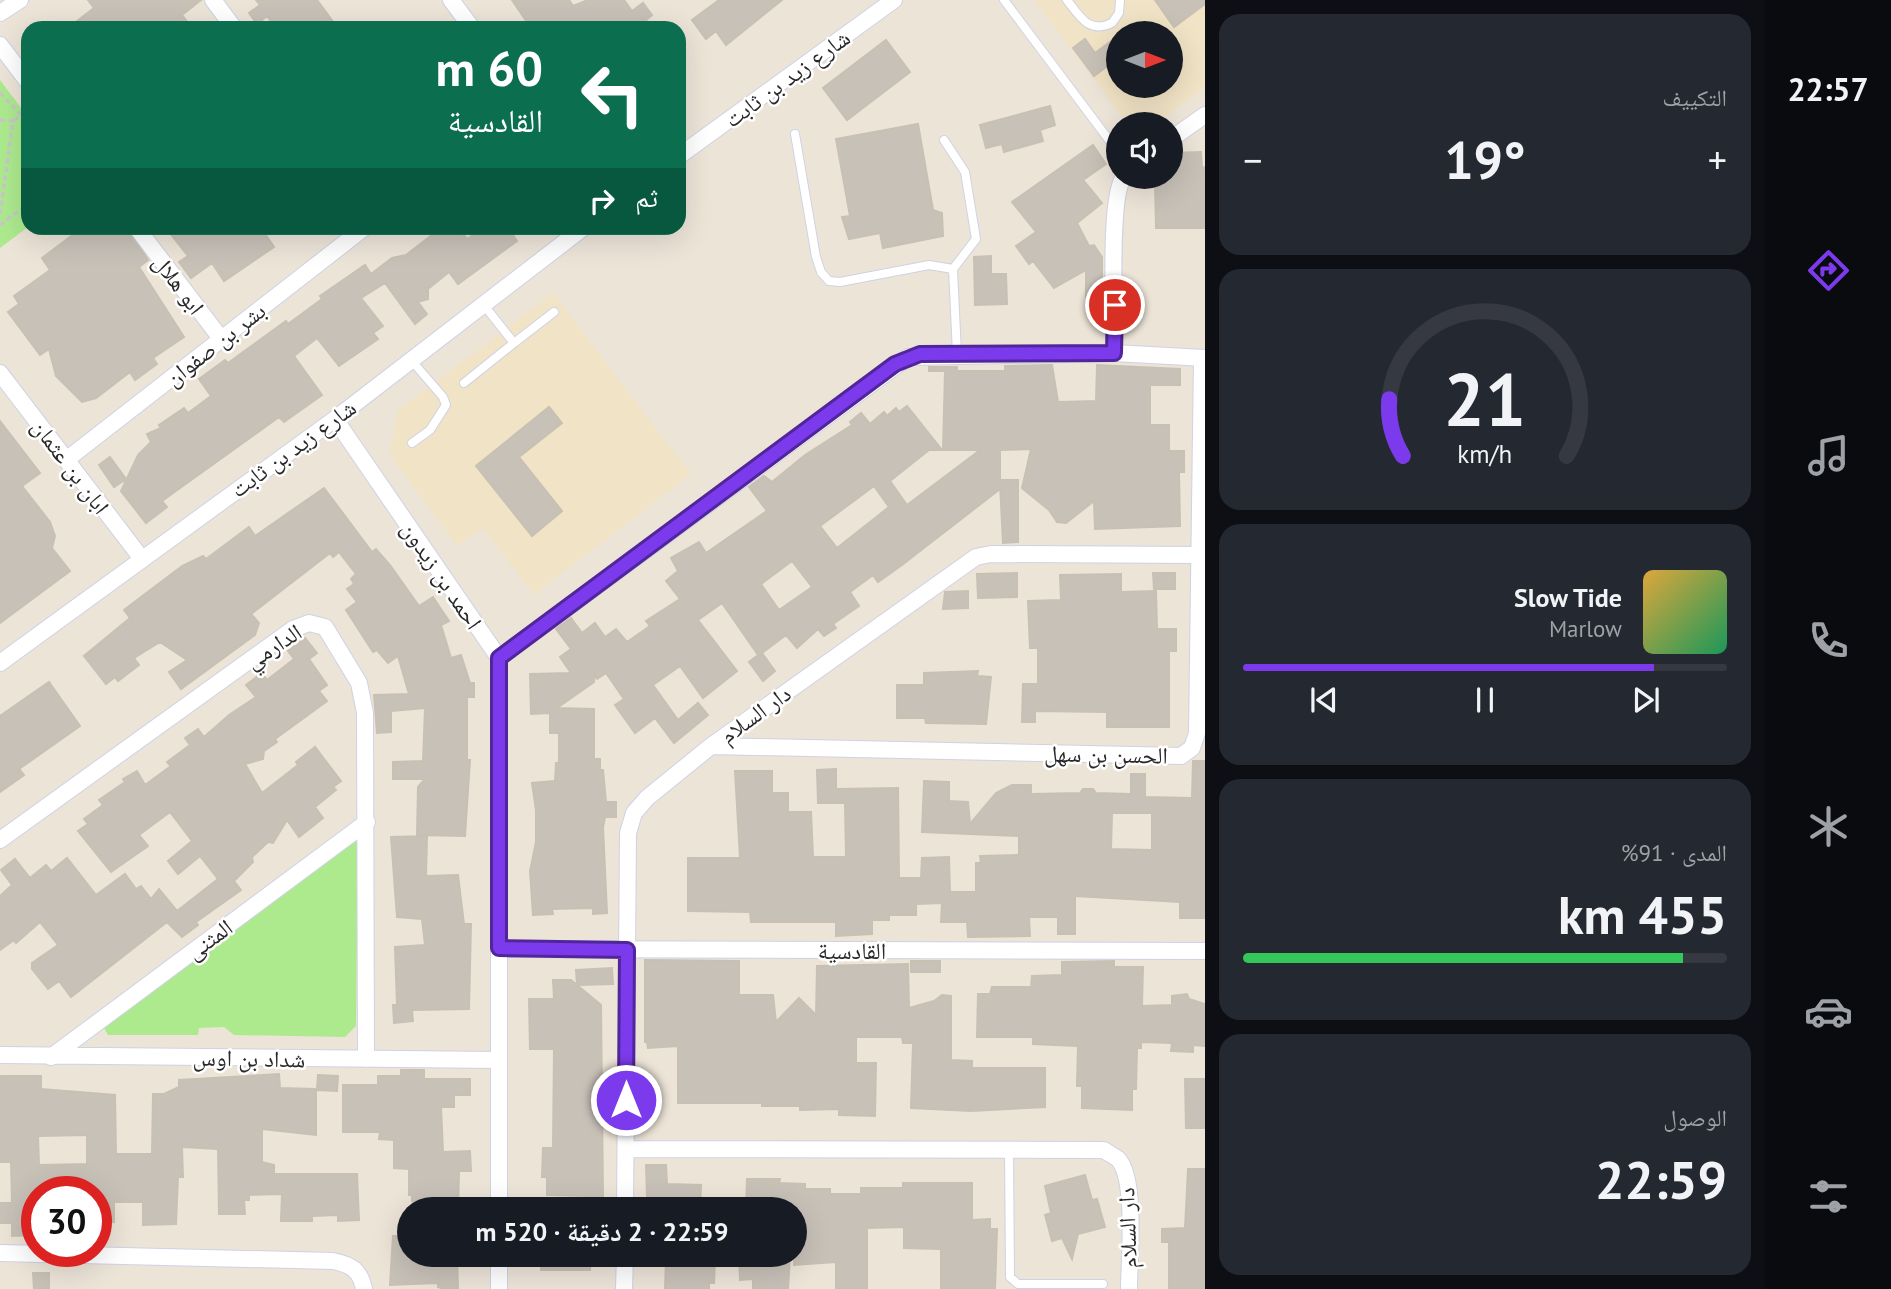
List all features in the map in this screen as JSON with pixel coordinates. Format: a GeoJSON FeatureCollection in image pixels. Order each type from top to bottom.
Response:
{"type":"FeatureCollection","features":[{"type":"Feature","properties":{"kind":"street"},"geometry":{"type":"LineString","coordinates":[[0,13],[20,0]]}},
{"type":"Feature","properties":{"kind":"street"},"geometry":{"type":"LineString","coordinates":[[213,0],[229,21]]}},
{"type":"Feature","properties":{"kind":"street"},"geometry":{"type":"LineString","coordinates":[[451,0],[467,21]]}},
{"type":"Feature","properties":{"kind":"street","name":"شارع زيد بن ثابت"},"geometry":{"type":"LineString","coordinates":[[686,151],[894,0]]}},
{"type":"Feature","properties":{"kind":"street"},"geometry":{"type":"LineString","coordinates":[[0,45],[21,73]]}},
{"type":"Feature","properties":{"kind":"street"},"geometry":{"type":"LineString","coordinates":[[1183,131],[1205,115]]}},
{"type":"Feature","properties":{"kind":"street"},"geometry":{"type":"LineString","coordinates":[[1114,353],[1115,210],[1119,189]]}},
{"type":"Feature","properties":{"kind":"street","name":"ابو هلال"},"geometry":{"type":"LineString","coordinates":[[142,235],[222,340]]}},
{"type":"Feature","properties":{"kind":"street","name":"بشر بن صفوان"},"geometry":{"type":"LineString","coordinates":[[66,460],[354,235]]}},
{"type":"Feature","properties":{"kind":"street","name":"شارع زيد بن ثابت"},"geometry":{"type":"LineString","coordinates":[[0,663],[335,419],[574,235]]}},
{"type":"Feature","properties":{"kind":"street"},"geometry":{"type":"LineString","coordinates":[[499,1197],[499,658],[895,364],[920,354],[1114,353],[1203,358]]}},
{"type":"Feature","properties":{"kind":"street","name":"الحسن بن سهل"},"geometry":{"type":"LineString","coordinates":[[711,746],[1181,756],[1192,748],[1197,733],[1203,358]]}},
{"type":"Feature","properties":{"kind":"street","name":"ابان بن عثمان"},"geometry":{"type":"LineString","coordinates":[[0,373],[142,559]]}},
{"type":"Feature","properties":{"kind":"street","name":"احمد بن زيدون"},"geometry":{"type":"LineString","coordinates":[[335,419],[499,658]]}},
{"type":"Feature","properties":{"kind":"street","name":"دار السلام"},"geometry":{"type":"LineString","coordinates":[[625,1197],[628,833],[634,813],[711,746],[976,557],[991,554],[1199,555]]}},
{"type":"Feature","properties":{"kind":"street","name":"الدارمي"},"geometry":{"type":"LineString","coordinates":[[0,840],[293,629],[309,622],[325,627],[332,633],[359,683],[365,713],[366,1059]]}},
{"type":"Feature","properties":{"kind":"street","name":"المثنى"},"geometry":{"type":"LineString","coordinates":[[51,1057],[367,822]]}},
{"type":"Feature","properties":{"kind":"street","name":"القادسية"},"geometry":{"type":"LineString","coordinates":[[499,948],[1205,951]]}},
{"type":"Feature","properties":{"kind":"street","name":"شداد بن اوس"},"geometry":{"type":"LineString","coordinates":[[0,1055],[498,1060]]}},
{"type":"Feature","properties":{"kind":"street","name":"دار السلام"},"geometry":{"type":"LineString","coordinates":[[626,1149],[1104,1150],[1118,1159],[1125,1172],[1128,1192],[1129,1289]]}},
{"type":"Feature","properties":{"kind":"street"},"geometry":{"type":"LineString","coordinates":[[0,1253],[333,1261],[348,1264],[359,1272],[364,1289]]}},
{"type":"Feature","properties":{"kind":"street"},"geometry":{"type":"LineString","coordinates":[[499,1267],[499,1289]]}},
{"type":"Feature","properties":{"kind":"street"},"geometry":{"type":"LineString","coordinates":[[624,1289],[625,1267]]}},
{"type":"Feature","properties":{"kind":"lane"},"geometry":{"type":"LineString","coordinates":[[1004,0],[1106,136]]}},
{"type":"Feature","properties":{"kind":"lane"},"geometry":{"type":"LineString","coordinates":[[1067,0],[1085,23],[1095,27],[1112,23],[1119,13],[1120,0]]}},
{"type":"Feature","properties":{"kind":"lane"},"geometry":{"type":"LineString","coordinates":[[795,134],[816,257],[821,272],[829,281],[840,282],[929,265],[953,269]]}},
{"type":"Feature","properties":{"kind":"lane"},"geometry":{"type":"LineString","coordinates":[[944,140],[965,172],[976,239],[953,269],[957,354]]}},
{"type":"Feature","properties":{"kind":"lane"},"geometry":{"type":"LineString","coordinates":[[483,304],[514,343]]}},
{"type":"Feature","properties":{"kind":"lane"},"geometry":{"type":"LineString","coordinates":[[464,383],[554,312]]}},
{"type":"Feature","properties":{"kind":"lane"},"geometry":{"type":"LineString","coordinates":[[411,360],[443,397],[446,405],[430,430],[412,443]]}},
{"type":"Feature","properties":{"kind":"lane"},"geometry":{"type":"LineString","coordinates":[[1009,1149],[1010,1277],[1022,1284],[1102,1284]]}},
{"type":"Feature","properties":{"kind":"path"},"geometry":{"type":"LineString","coordinates":[[0,93],[21,115],[13,121],[0,120]]}},
{"type":"Feature","properties":{"kind":"path"},"geometry":{"type":"LineString","coordinates":[[6,220],[1,214],[13,121]]}},
{"type":"Feature","properties":{"kind":"path"},"geometry":{"type":"LineString","coordinates":[[0,225],[21,209]]}},
{"type":"Feature","properties":{"kind":"shaded area"},"geometry":{"type":"Polygon","coordinates":[[[1034,0],[1205,0],[1205,87],[1172,112],[1119,112],[1108,98],[1183,98],[1183,21],[1106,21],[1106,95],[1034,0]]]}},
{"type":"Feature","properties":{"kind":"shaded area"},"geometry":{"type":"Polygon","coordinates":[[[553,293],[691,474],[534,595],[483,528],[457,546],[390,455],[398,410],[553,293]]]}},
{"type":"Feature","properties":{"kind":"green space"},"geometry":{"type":"Polygon","coordinates":[[[0,80],[21,108],[21,232],[0,248],[0,80]]]}},
{"type":"Feature","properties":{"kind":"green space"},"geometry":{"type":"Polygon","coordinates":[[[358,842],[356,1026],[345,1037],[234,1035],[224,1027],[199,1028],[198,1035],[108,1035],[102,1024],[347,843],[358,842]]]}},
{"type":"Feature","properties":{"kind":"building"},"geometry":{"type":"Polygon","coordinates":[[[88,0],[201,0],[182,15],[187,21],[77,21],[94,8],[88,0]]]}},
{"type":"Feature","properties":{"kind":"building"},"geometry":{"type":"Polygon","coordinates":[[[256,0],[317,0],[333,21],[271,21],[267,16],[261,21],[255,21],[249,13],[260,5],[256,0]]]}},
{"type":"Feature","properties":{"kind":"building"},"geometry":{"type":"Polygon","coordinates":[[[512,0],[569,0],[573,6],[588,0],[624,0],[632,11],[643,3],[652,15],[647,21],[526,21],[512,0]]]}},
{"type":"Feature","properties":{"kind":"building"},"geometry":{"type":"Polygon","coordinates":[[[719,0],[782,0],[726,45],[716,31],[706,39],[692,20],[719,0]]]}},
{"type":"Feature","properties":{"kind":"building"},"geometry":{"type":"Polygon","coordinates":[[[1155,0],[1205,0],[1205,4],[1182,21],[1170,21],[1155,0]]]}},
{"type":"Feature","properties":{"kind":"building"},"geometry":{"type":"Polygon","coordinates":[[[1085,39],[1095,53],[1106,45],[1106,67],[1094,76],[1073,48],[1085,39]]]}},
{"type":"Feature","properties":{"kind":"building"},"geometry":{"type":"Polygon","coordinates":[[[886,40],[910,72],[847,120],[823,88],[886,40]]]}},
{"type":"Feature","properties":{"kind":"building"},"geometry":{"type":"Polygon","coordinates":[[[1050,106],[1055,125],[1040,130],[1043,141],[1004,152],[1002,144],[986,148],[980,125],[1050,106]]]}},
{"type":"Feature","properties":{"kind":"building"},"geometry":{"type":"Polygon","coordinates":[[[918,124],[933,210],[942,213],[943,236],[883,248],[880,233],[849,239],[842,217],[850,216],[836,139],[918,124]]]}},
{"type":"Feature","properties":{"kind":"building"},"geometry":{"type":"Polygon","coordinates":[[[1093,145],[1106,164],[1083,180],[1102,203],[1077,223],[1089,246],[1094,245],[1102,257],[1102,307],[1086,306],[1086,270],[1054,288],[1033,261],[1029,264],[1016,246],[1036,232],[1012,202],[1093,145]]]}},
{"type":"Feature","properties":{"kind":"building"},"geometry":{"type":"Polygon","coordinates":[[[1201,152],[1202,168],[1205,167],[1205,228],[1156,228],[1155,189],[1183,189],[1183,153],[1201,152]]]}},
{"type":"Feature","properties":{"kind":"building"},"geometry":{"type":"Polygon","coordinates":[[[73,235],[132,235],[148,260],[139,267],[184,337],[153,358],[157,364],[135,380],[130,372],[96,398],[82,402],[56,376],[49,349],[40,355],[8,312],[19,304],[14,296],[50,270],[42,258],[73,235]]]}},
{"type":"Feature","properties":{"kind":"building"},"geometry":{"type":"Polygon","coordinates":[[[172,235],[266,235],[274,247],[224,281],[212,263],[191,278],[179,262],[188,256],[172,235]]]}},
{"type":"Feature","properties":{"kind":"building"},"geometry":{"type":"Polygon","coordinates":[[[432,235],[464,235],[467,239],[473,235],[513,235],[517,241],[458,284],[449,272],[428,289],[428,299],[418,302],[427,314],[415,324],[385,283],[361,298],[383,326],[373,333],[378,339],[339,366],[317,338],[294,356],[322,395],[284,422],[279,417],[162,501],[167,507],[146,523],[121,491],[138,455],[151,442],[147,434],[161,428],[159,425],[184,408],[188,413],[211,396],[199,379],[225,360],[228,363],[286,321],[288,324],[322,299],[320,296],[365,265],[371,274],[392,258],[406,255],[432,235]]]}},
{"type":"Feature","properties":{"kind":"building"},"geometry":{"type":"Polygon","coordinates":[[[991,256],[991,274],[1006,274],[1007,304],[975,305],[974,257],[991,256]]]}},
{"type":"Feature","properties":{"kind":"building"},"geometry":{"type":"Polygon","coordinates":[[[1052,365],[1058,402],[1096,401],[1097,365],[1180,369],[1180,385],[1150,385],[1150,425],[1169,425],[1169,451],[1184,451],[1184,472],[1179,472],[1180,526],[1095,529],[1094,501],[1066,523],[1057,522],[1049,510],[1022,488],[1031,449],[1000,450],[1000,480],[1018,480],[1018,542],[1003,543],[1000,484],[1000,489],[902,565],[878,582],[873,575],[850,592],[859,606],[833,624],[836,628],[824,636],[818,629],[797,648],[786,635],[762,653],[775,671],[763,681],[749,662],[758,655],[722,603],[698,620],[737,671],[703,698],[680,666],[653,685],[678,720],[698,703],[708,715],[674,743],[655,718],[635,733],[615,705],[624,699],[606,673],[597,679],[594,675],[594,682],[557,708],[594,709],[594,759],[600,759],[606,802],[616,802],[616,817],[605,817],[603,827],[607,913],[593,914],[593,908],[552,909],[553,914],[533,915],[530,871],[536,842],[536,810],[532,783],[555,781],[556,763],[559,763],[559,733],[550,733],[550,713],[531,714],[530,674],[571,673],[560,657],[571,649],[556,629],[571,618],[582,633],[595,623],[605,637],[616,629],[627,642],[650,626],[646,621],[680,599],[666,581],[678,571],[671,558],[699,542],[706,553],[767,511],[749,487],[764,476],[772,482],[805,455],[852,425],[850,422],[861,413],[870,424],[884,412],[887,416],[896,408],[899,412],[907,406],[942,450],[929,450],[890,481],[907,505],[980,450],[943,450],[945,371],[929,371],[929,367],[957,367],[957,371],[1005,371],[1005,366],[1052,365]],[[874,486],[820,526],[837,548],[889,507],[874,486]],[[792,561],[761,584],[779,610],[812,587],[792,561]]]}},
{"type":"Feature","properties":{"kind":"building"},"geometry":{"type":"Polygon","coordinates":[[[549,407],[562,423],[519,457],[562,511],[532,536],[476,466],[549,407]]]}},
{"type":"Feature","properties":{"kind":"building"},"geometry":{"type":"Polygon","coordinates":[[[0,421],[40,473],[22,486],[50,522],[55,536],[52,548],[70,571],[0,623],[0,421]]]}},
{"type":"Feature","properties":{"kind":"building"},"geometry":{"type":"Polygon","coordinates":[[[110,457],[126,479],[114,487],[99,465],[110,457]]]}},
{"type":"Feature","properties":{"kind":"building"},"geometry":{"type":"Polygon","coordinates":[[[324,488],[372,552],[376,549],[390,565],[419,606],[433,597],[449,621],[441,625],[451,658],[461,655],[470,683],[474,683],[474,697],[467,697],[467,760],[470,760],[465,836],[417,835],[418,787],[425,779],[393,779],[393,762],[423,761],[425,708],[391,711],[391,732],[377,733],[374,695],[409,694],[398,656],[388,663],[377,650],[373,652],[346,610],[357,602],[347,589],[354,584],[351,579],[356,574],[339,552],[333,557],[330,553],[251,614],[259,623],[255,635],[181,689],[169,672],[187,660],[160,642],[134,658],[139,665],[118,681],[115,677],[106,684],[84,656],[130,618],[124,610],[182,566],[203,556],[206,559],[249,527],[255,536],[324,488]]]}},
{"type":"Feature","properties":{"kind":"building"},"geometry":{"type":"Polygon","coordinates":[[[1017,573],[1017,597],[978,598],[977,574],[1017,573]]]}},
{"type":"Feature","properties":{"kind":"building"},"geometry":{"type":"Polygon","coordinates":[[[1153,573],[1175,573],[1175,589],[1154,589],[1153,573]]]}},
{"type":"Feature","properties":{"kind":"building"},"geometry":{"type":"Polygon","coordinates":[[[1121,574],[1121,592],[1156,591],[1157,629],[1176,629],[1176,651],[1169,651],[1169,727],[1107,727],[1107,712],[1035,711],[1035,722],[1022,722],[1023,684],[1038,684],[1038,648],[1030,648],[1028,601],[1061,600],[1060,575],[1121,574]]]}},
{"type":"Feature","properties":{"kind":"building"},"geometry":{"type":"Polygon","coordinates":[[[968,591],[968,608],[943,609],[945,592],[968,591]]]}},
{"type":"Feature","properties":{"kind":"building"},"geometry":{"type":"Polygon","coordinates":[[[305,638],[317,653],[309,659],[327,685],[319,691],[327,701],[275,739],[277,742],[264,751],[263,759],[245,764],[262,793],[298,765],[296,762],[315,747],[341,781],[333,787],[336,790],[315,807],[323,818],[299,837],[287,820],[273,843],[268,842],[252,857],[253,862],[234,881],[241,890],[196,922],[198,925],[182,937],[167,922],[71,997],[59,981],[48,989],[32,969],[32,963],[58,945],[40,922],[16,943],[14,940],[0,950],[0,896],[12,885],[1,870],[15,859],[30,878],[46,865],[51,871],[67,858],[96,895],[125,874],[136,889],[141,886],[151,899],[159,889],[177,911],[218,879],[200,856],[178,874],[168,861],[192,841],[170,812],[139,835],[148,846],[111,872],[78,831],[88,824],[84,819],[103,805],[99,800],[125,782],[123,779],[137,771],[145,785],[171,766],[167,762],[190,745],[185,738],[198,729],[204,737],[229,715],[256,697],[246,685],[262,673],[267,680],[294,659],[288,651],[305,638]]]}},
{"type":"Feature","properties":{"kind":"building"},"geometry":{"type":"Polygon","coordinates":[[[978,671],[977,676],[991,677],[986,724],[926,723],[925,718],[897,718],[897,685],[924,685],[924,673],[978,671]]]}},
{"type":"Feature","properties":{"kind":"building"},"geometry":{"type":"Polygon","coordinates":[[[49,682],[80,726],[19,769],[24,775],[0,792],[0,716],[49,682]]]}},
{"type":"Feature","properties":{"kind":"building"},"geometry":{"type":"Polygon","coordinates":[[[1193,761],[1205,761],[1205,918],[1180,918],[1180,902],[1075,896],[1075,934],[1058,934],[1058,917],[1029,917],[1030,936],[968,937],[967,922],[941,922],[942,903],[916,904],[916,915],[889,915],[889,920],[872,920],[872,934],[836,936],[836,922],[751,922],[750,912],[688,911],[688,858],[740,858],[735,771],[772,771],[772,793],[788,793],[788,812],[811,812],[813,857],[846,857],[845,803],[818,803],[817,770],[836,769],[836,789],[898,788],[899,878],[921,878],[922,858],[949,857],[950,892],[976,892],[976,863],[981,863],[980,856],[1019,855],[1019,836],[922,832],[924,781],[949,782],[949,801],[968,802],[970,824],[996,793],[1012,785],[1031,785],[1031,794],[1080,793],[1083,789],[1093,789],[1096,793],[1131,794],[1131,774],[1145,774],[1145,797],[1192,798],[1193,761]],[[1112,813],[1111,849],[1152,850],[1152,813],[1112,813]]]}},
{"type":"Feature","properties":{"kind":"building"},"geometry":{"type":"Polygon","coordinates":[[[427,836],[426,876],[458,875],[464,924],[471,924],[469,1009],[412,1010],[413,1021],[394,1023],[393,1005],[397,1005],[395,947],[425,945],[422,919],[397,917],[391,837],[427,836]]]}},
{"type":"Feature","properties":{"kind":"building"},"geometry":{"type":"Polygon","coordinates":[[[645,960],[739,961],[739,995],[773,995],[776,1022],[799,998],[816,1015],[817,966],[908,964],[909,1008],[934,1001],[942,995],[951,996],[951,1060],[972,1061],[972,1068],[1045,1068],[1045,1107],[971,1111],[911,1108],[913,1043],[903,1043],[902,1037],[856,1037],[856,1063],[876,1063],[875,1116],[839,1115],[839,1109],[800,1110],[800,1106],[762,1106],[762,1103],[678,1103],[678,1046],[648,1048],[645,1042],[645,960]]]}},
{"type":"Feature","properties":{"kind":"building"},"geometry":{"type":"Polygon","coordinates":[[[911,961],[940,961],[940,972],[911,972],[911,961]]]}},
{"type":"Feature","properties":{"kind":"building"},"geometry":{"type":"Polygon","coordinates":[[[1114,961],[1114,967],[1143,967],[1142,1006],[1172,1005],[1172,996],[1187,994],[1189,999],[1205,1004],[1205,1046],[1193,1045],[1193,1052],[1171,1051],[1172,1043],[1141,1042],[1141,1048],[1137,1048],[1136,1089],[1132,1089],[1132,1110],[1082,1108],[1082,1086],[1077,1086],[1078,1046],[1033,1044],[1033,1037],[977,1037],[978,994],[990,994],[992,987],[1031,987],[1032,976],[1062,975],[1062,962],[1114,961]]]}},
{"type":"Feature","properties":{"kind":"building"},"geometry":{"type":"Polygon","coordinates":[[[612,968],[613,984],[577,985],[576,970],[612,968]]]}},
{"type":"Feature","properties":{"kind":"building"},"geometry":{"type":"Polygon","coordinates":[[[553,980],[571,980],[601,1005],[603,1197],[547,1195],[547,1177],[542,1177],[543,1148],[553,1148],[554,1049],[530,1049],[529,999],[554,999],[553,980]]]}},
{"type":"Feature","properties":{"kind":"building"},"geometry":{"type":"Polygon","coordinates":[[[401,1070],[424,1070],[424,1079],[470,1079],[470,1095],[454,1095],[454,1107],[441,1107],[443,1152],[470,1151],[471,1171],[459,1171],[458,1197],[412,1197],[409,1195],[409,1169],[394,1168],[394,1140],[379,1139],[380,1132],[343,1132],[343,1085],[378,1085],[378,1076],[401,1076],[401,1070]]]}},
{"type":"Feature","properties":{"kind":"building"},"geometry":{"type":"Polygon","coordinates":[[[279,1074],[280,1088],[316,1089],[316,1135],[262,1129],[262,1162],[274,1165],[274,1174],[357,1174],[359,1220],[338,1221],[338,1215],[312,1216],[312,1221],[281,1221],[282,1194],[249,1195],[249,1200],[244,1200],[245,1214],[219,1214],[218,1149],[182,1147],[183,1177],[178,1177],[176,1224],[143,1225],[143,1202],[114,1202],[112,1222],[112,1176],[21,1176],[21,1236],[12,1236],[12,1223],[0,1223],[0,1203],[12,1203],[11,1162],[0,1162],[0,1076],[41,1076],[41,1089],[115,1095],[116,1154],[152,1154],[153,1094],[164,1094],[179,1087],[179,1080],[279,1074]],[[87,1135],[38,1136],[39,1165],[87,1164],[87,1135]]]}},
{"type":"Feature","properties":{"kind":"building"},"geometry":{"type":"Polygon","coordinates":[[[318,1075],[338,1076],[337,1091],[317,1090],[318,1075]]]}},
{"type":"Feature","properties":{"kind":"building"},"geometry":{"type":"Polygon","coordinates":[[[1185,1079],[1205,1079],[1205,1128],[1186,1128],[1185,1079]]]}},
{"type":"Feature","properties":{"kind":"building"},"geometry":{"type":"Polygon","coordinates":[[[646,1165],[666,1165],[667,1184],[701,1185],[700,1197],[647,1197],[646,1165]]]}},
{"type":"Feature","properties":{"kind":"building"},"geometry":{"type":"Polygon","coordinates":[[[1188,1169],[1205,1169],[1205,1289],[1169,1289],[1169,1242],[1162,1242],[1162,1229],[1185,1228],[1188,1169]]]}},
{"type":"Feature","properties":{"kind":"building"},"geometry":{"type":"Polygon","coordinates":[[[1085,1175],[1092,1200],[1097,1199],[1105,1227],[1078,1234],[1072,1259],[1062,1238],[1052,1241],[1045,1215],[1051,1213],[1045,1186],[1085,1175]]]}},
{"type":"Feature","properties":{"kind":"building"},"geometry":{"type":"Polygon","coordinates":[[[747,1179],[780,1179],[779,1183],[805,1184],[805,1189],[830,1189],[830,1194],[861,1194],[861,1188],[903,1188],[903,1183],[972,1183],[972,1220],[990,1219],[990,1229],[997,1229],[995,1289],[941,1289],[941,1249],[904,1248],[904,1227],[867,1228],[867,1289],[836,1289],[836,1262],[807,1264],[807,1197],[746,1197],[747,1179]]]}},
{"type":"Feature","properties":{"kind":"building"},"geometry":{"type":"Polygon","coordinates":[[[393,1236],[397,1236],[397,1267],[457,1267],[458,1288],[444,1289],[438,1287],[438,1283],[390,1285],[393,1236]]]}},
{"type":"Feature","properties":{"kind":"building"},"geometry":{"type":"Polygon","coordinates":[[[541,1267],[590,1267],[590,1270],[541,1270],[541,1267]]]}},
{"type":"Feature","properties":{"kind":"building"},"geometry":{"type":"Polygon","coordinates":[[[666,1267],[715,1267],[714,1283],[709,1283],[709,1289],[665,1289],[666,1267]]]}},
{"type":"Feature","properties":{"kind":"building"},"geometry":{"type":"Polygon","coordinates":[[[739,1267],[789,1267],[788,1289],[753,1289],[753,1279],[740,1280],[739,1267]]]}},
{"type":"Feature","properties":{"kind":"building"},"geometry":{"type":"Polygon","coordinates":[[[33,1273],[49,1273],[49,1289],[34,1289],[33,1273]]]}},
{"type":"Feature","properties":{"kind":"route"},"geometry":{"type":"LineString","coordinates":[[626,1100],[627,950],[499,948],[499,658],[895,364],[920,354],[1114,353],[1115,305]]}}]}
